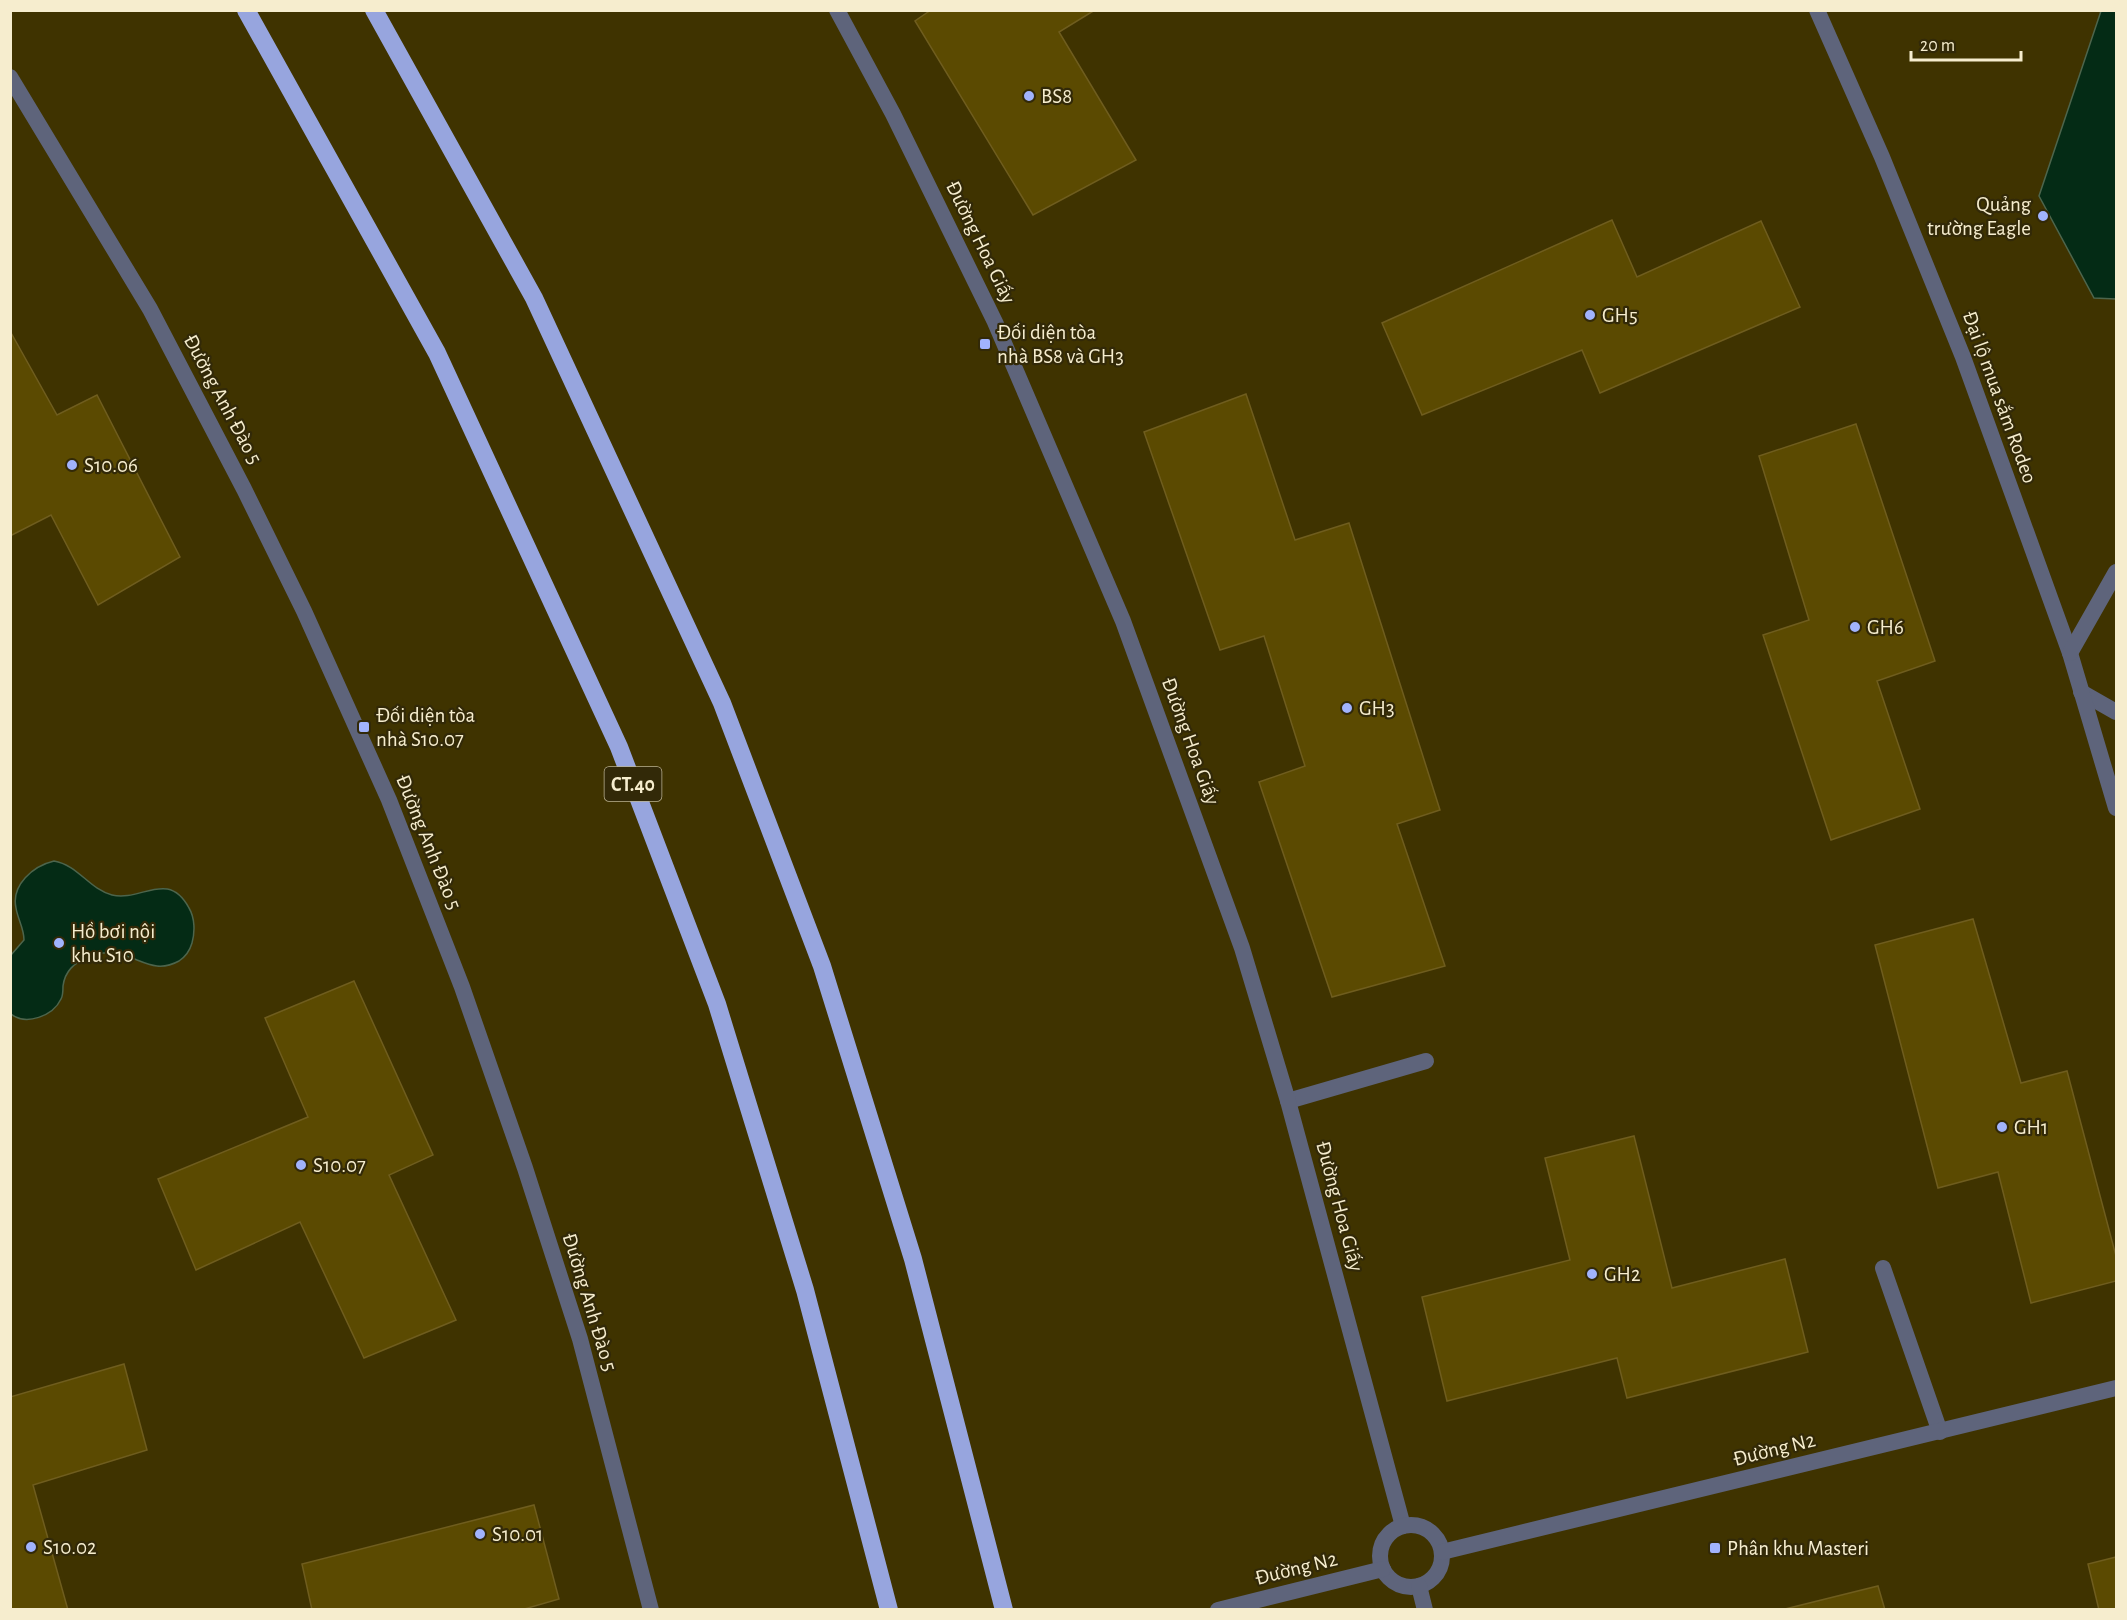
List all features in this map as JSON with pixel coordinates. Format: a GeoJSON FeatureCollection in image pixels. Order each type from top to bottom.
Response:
{"type":"FeatureCollection","features":[{"type":"Feature","properties":{"kind":"highway","name":"CT.40"},"geometry":{"type":"LineString","coordinates":[[246,10],[437,353],[619,747],[717,1004],[805,1290],[889,1610]]}},
{"type":"Feature","properties":{"kind":"highway"},"geometry":{"type":"LineString","coordinates":[[374,10],[534,298],[722,704],[822,966],[913,1259],[1004,1610]]}},
{"type":"Feature","properties":{"kind":"street","name":"Đường Hoa Giấy"},"geometry":{"type":"LineString","coordinates":[[837,10],[898,124],[995,322],[1123,621],[1242,948],[1288,1101],[1402,1526]]}},
{"type":"Feature","properties":{"kind":"street","name":"Đại lộ mua sắm Rodeo"},"geometry":{"type":"LineString","coordinates":[[1817,10],[1882,157],[1963,357],[2070,653],[2116,808]]}},
{"type":"Feature","properties":{"kind":"street","name":"Đường Anh Đào 5"},"geometry":{"type":"LineString","coordinates":[[10,77],[150,309],[239,479],[304,611],[389,800],[462,987],[525,1168],[580,1339],[651,1610]]}},
{"type":"Feature","properties":{"kind":"street"},"geometry":{"type":"LineString","coordinates":[[2070,653],[2116,572]]}},
{"type":"Feature","properties":{"kind":"street"},"geometry":{"type":"LineString","coordinates":[[2081,692],[2116,712]]}},
{"type":"Feature","properties":{"kind":"street"},"geometry":{"type":"LineString","coordinates":[[1288,1101],[1426,1060]]}},
{"type":"Feature","properties":{"kind":"street"},"geometry":{"type":"LineString","coordinates":[[1883,1268],[1940,1432]]}},
{"type":"Feature","properties":{"kind":"street","name":"Đường N2"},"geometry":{"type":"LineString","coordinates":[[1442,1552],[2116,1388]]}},
{"type":"Feature","properties":{"kind":"street"},"geometry":{"type":"LineString","coordinates":[[1413,1525],[1431,1531],[1440,1543],[1442,1552],[1442,1563],[1438,1572],[1428,1582],[1419,1586],[1405,1587],[1388,1578],[1380,1555],[1387,1537],[1402,1526],[1413,1525]]}},
{"type":"Feature","properties":{"kind":"street","name":"Đường N2"},"geometry":{"type":"LineString","coordinates":[[1218,1610],[1383,1569]]}},
{"type":"Feature","properties":{"kind":"street"},"geometry":{"type":"LineString","coordinates":[[1419,1586],[1425,1610]]}},
{"type":"Feature","properties":{"kind":"shaded area"},"geometry":{"type":"Polygon","coordinates":[[[2101,11],[2116,11],[2116,299],[2094,298],[2039,196],[2101,11]]]}},
{"type":"Feature","properties":{"kind":"shaded area"},"geometry":{"type":"Polygon","coordinates":[[[54,861],[70,867],[97,888],[112,895],[123,896],[163,889],[172,891],[181,897],[189,908],[194,925],[191,946],[187,953],[179,961],[163,966],[156,966],[115,953],[92,956],[78,962],[68,972],[64,981],[62,998],[52,1010],[31,1019],[11,1014],[11,955],[24,940],[16,908],[17,892],[20,884],[31,872],[54,861]]]}},
{"type":"Feature","properties":{"kind":"building","name":"BS8"},"geometry":{"type":"Polygon","coordinates":[[[931,10],[1095,10],[1059,32],[1136,160],[1033,215],[915,21],[931,10]]]}},
{"type":"Feature","properties":{"kind":"building","name":"GH5"},"geometry":{"type":"Polygon","coordinates":[[[1612,220],[1637,277],[1761,221],[1800,307],[1600,393],[1582,350],[1422,415],[1382,323],[1612,220]]]}},
{"type":"Feature","properties":{"kind":"building","name":"S10.06"},"geometry":{"type":"Polygon","coordinates":[[[10,331],[57,415],[97,395],[180,557],[98,605],[51,515],[10,536],[10,331]]]}},
{"type":"Feature","properties":{"kind":"building","name":"GH3"},"geometry":{"type":"Polygon","coordinates":[[[1246,394],[1295,540],[1349,523],[1440,810],[1397,824],[1445,966],[1332,997],[1259,782],[1305,766],[1264,636],[1220,650],[1144,432],[1246,394]]]}},
{"type":"Feature","properties":{"kind":"building","name":"GH6"},"geometry":{"type":"Polygon","coordinates":[[[1856,424],[1935,661],[1877,681],[1920,809],[1831,840],[1763,635],[1809,620],[1759,456],[1856,424]]]}},
{"type":"Feature","properties":{"kind":"building","name":"GH1"},"geometry":{"type":"Polygon","coordinates":[[[1973,919],[2021,1083],[2067,1071],[2116,1256],[2116,1281],[2031,1303],[1998,1172],[1938,1188],[1875,945],[1973,919]]]}},
{"type":"Feature","properties":{"kind":"building","name":"S10.07"},"geometry":{"type":"Polygon","coordinates":[[[354,981],[433,1155],[389,1175],[456,1320],[364,1358],[300,1222],[196,1270],[158,1179],[308,1117],[265,1018],[354,981]]]}},
{"type":"Feature","properties":{"kind":"building","name":"GH2"},"geometry":{"type":"Polygon","coordinates":[[[1634,1136],[1672,1288],[1785,1259],[1808,1352],[1627,1398],[1617,1358],[1447,1401],[1422,1297],[1570,1260],[1545,1158],[1634,1136]]]}},
{"type":"Feature","properties":{"kind":"building","name":"S10.02"},"geometry":{"type":"Polygon","coordinates":[[[124,1364],[147,1450],[33,1485],[68,1610],[10,1610],[10,1397],[124,1364]]]}},
{"type":"Feature","properties":{"kind":"building","name":"S10.01"},"geometry":{"type":"Polygon","coordinates":[[[534,1505],[559,1599],[521,1610],[312,1610],[302,1564],[534,1505]]]}},
{"type":"Feature","properties":{"kind":"building"},"geometry":{"type":"Polygon","coordinates":[[[2116,1557],[2116,1610],[2099,1610],[2088,1564],[2116,1557]]]}},
{"type":"Feature","properties":{"kind":"building"},"geometry":{"type":"Polygon","coordinates":[[[1878,1586],[1885,1610],[1781,1610],[1878,1586]]]}},
{"type":"Feature","properties":{"kind":"place","name":"BS8"},"geometry":{"type":"Point","coordinates":[1029,96]}},
{"type":"Feature","properties":{"kind":"place","name":"Quảng trường Eagle"},"geometry":{"type":"Point","coordinates":[2043,216]}},
{"type":"Feature","properties":{"kind":"place","name":"GH5"},"geometry":{"type":"Point","coordinates":[1590,315]}},
{"type":"Feature","properties":{"kind":"place","name":"Đối diện tòa nhà BS8 và GH3"},"geometry":{"type":"Point","coordinates":[985,344]}},
{"type":"Feature","properties":{"kind":"place","name":"S10.06"},"geometry":{"type":"Point","coordinates":[72,465]}},
{"type":"Feature","properties":{"kind":"place","name":"GH6"},"geometry":{"type":"Point","coordinates":[1855,627]}},
{"type":"Feature","properties":{"kind":"place","name":"GH3"},"geometry":{"type":"Point","coordinates":[1347,708]}},
{"type":"Feature","properties":{"kind":"place","name":"Đối diện tòa nhà S10.07"},"geometry":{"type":"Point","coordinates":[364,727]}},
{"type":"Feature","properties":{"kind":"place","name":"Hồ bơi nội khu S10"},"geometry":{"type":"Point","coordinates":[59,943]}},
{"type":"Feature","properties":{"kind":"place","name":"GH1"},"geometry":{"type":"Point","coordinates":[2002,1127]}},
{"type":"Feature","properties":{"kind":"place","name":"S10.07"},"geometry":{"type":"Point","coordinates":[301,1165]}},
{"type":"Feature","properties":{"kind":"place","name":"GH2"},"geometry":{"type":"Point","coordinates":[1592,1274]}},
{"type":"Feature","properties":{"kind":"place","name":"S10.01"},"geometry":{"type":"Point","coordinates":[480,1534]}},
{"type":"Feature","properties":{"kind":"place","name":"S10.02"},"geometry":{"type":"Point","coordinates":[31,1547]}},
{"type":"Feature","properties":{"kind":"place","name":"Phân khu Masteri"},"geometry":{"type":"Point","coordinates":[1715,1548]}}]}
